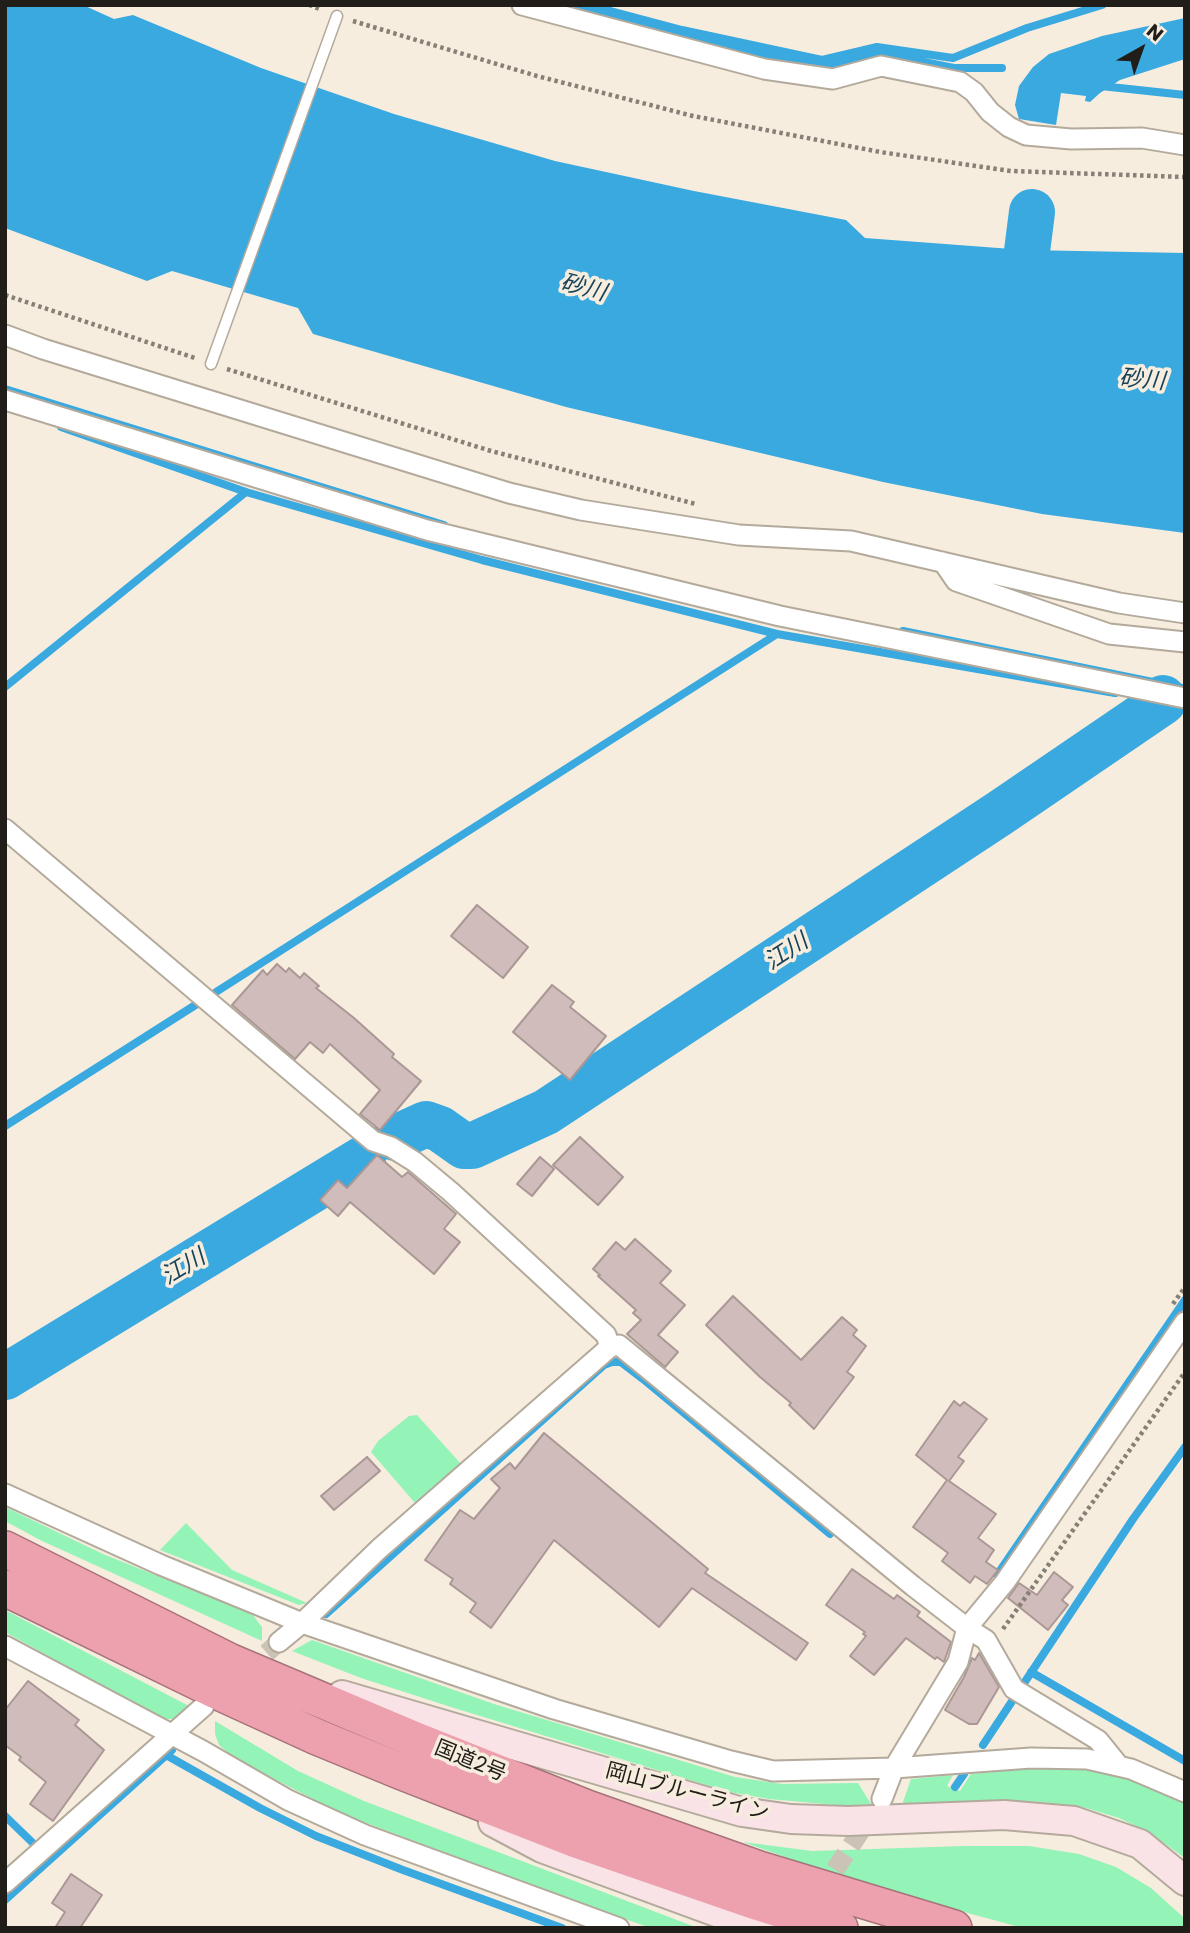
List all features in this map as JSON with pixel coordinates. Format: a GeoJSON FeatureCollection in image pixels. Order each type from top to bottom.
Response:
{"type":"FeatureCollection","features":[{"type":"Feature","properties":{"kind":"highway","name":"国道2号"},"geometry":{"type":"LineString","coordinates":[[5,1549],[229,1661],[587,1808],[759,1869],[954,1928]]}},
{"type":"Feature","properties":{"kind":"highway","name":"国道2号"},"geometry":{"type":"LineString","coordinates":[[5,1588],[212,1689],[402,1772],[576,1840],[840,1928]]}},
{"type":"Feature","properties":{"kind":"main road","name":"岡山ブルーライン"},"geometry":{"type":"LineString","coordinates":[[229,1661],[742,1812],[791,1819],[848,1821],[1004,1815],[1074,1821],[1140,1844],[1185,1881]]}},
{"type":"Feature","properties":{"kind":"main road"},"geometry":{"type":"LineString","coordinates":[[402,1772],[542,1848],[760,1928]]}},
{"type":"Feature","properties":{"kind":"street"},"geometry":{"type":"LineString","coordinates":[[522,5],[775,71],[833,79],[881,66],[960,82],[974,92],[990,112],[1009,127],[1026,135],[1072,139],[1142,138],[1185,145]]}},
{"type":"Feature","properties":{"kind":"street"},"geometry":{"type":"LineString","coordinates":[[5,335],[509,493],[581,510],[739,535],[851,541],[1119,603],[1185,613]]}},
{"type":"Feature","properties":{"kind":"street"},"geometry":{"type":"LineString","coordinates":[[5,400],[428,530],[780,616],[1185,698]]}},
{"type":"Feature","properties":{"kind":"street"},"geometry":{"type":"LineString","coordinates":[[943,562],[956,580],[1109,634],[1185,642]]}},
{"type":"Feature","properties":{"kind":"street"},"geometry":{"type":"LineString","coordinates":[[5,829],[373,1141],[390,1147],[415,1162],[451,1192],[606,1335],[610,1347]]}},
{"type":"Feature","properties":{"kind":"street"},"geometry":{"type":"LineString","coordinates":[[882,1799],[894,1768],[958,1662],[967,1628],[1005,1582],[1185,1322]]}},
{"type":"Feature","properties":{"kind":"street"},"geometry":{"type":"LineString","coordinates":[[279,1642],[379,1549],[610,1347],[619,1345],[991,1646],[1005,1676],[1018,1692],[1098,1740],[1119,1766]]}},
{"type":"Feature","properties":{"kind":"street"},"geometry":{"type":"LineString","coordinates":[[5,1494],[161,1565],[302,1623],[554,1709],[731,1762],[772,1771],[894,1768],[1031,1758],[1087,1759],[1142,1773],[1185,1792]]}},
{"type":"Feature","properties":{"kind":"street"},"geometry":{"type":"LineString","coordinates":[[5,1646],[172,1734],[288,1800],[365,1835],[619,1928]]}},
{"type":"Feature","properties":{"kind":"street"},"geometry":{"type":"LineString","coordinates":[[5,1883],[204,1706]]}},
{"type":"Feature","properties":{"kind":"lane"},"geometry":{"type":"LineString","coordinates":[[211,364],[337,16]]}},
{"type":"Feature","properties":{"kind":"path"},"geometry":{"type":"LineString","coordinates":[[309,5],[337,16],[537,76],[693,117],[880,152],[1011,171],[1185,177]]}},
{"type":"Feature","properties":{"kind":"path"},"geometry":{"type":"LineString","coordinates":[[5,295],[211,364],[491,451],[702,505]]}},
{"type":"Feature","properties":{"kind":"path"},"geometry":{"type":"LineString","coordinates":[[991,1646],[1185,1372]]}},
{"type":"Feature","properties":{"kind":"green space"},"geometry":{"type":"Polygon","coordinates":[[[417,1415],[461,1464],[415,1503],[371,1452],[378,1441],[409,1416],[417,1415]]]}},
{"type":"Feature","properties":{"kind":"green space"},"geometry":{"type":"Polygon","coordinates":[[[5,1507],[103,1554],[252,1614],[262,1627],[262,1641],[40,1540],[5,1521],[5,1507]]]}},
{"type":"Feature","properties":{"kind":"green space"},"geometry":{"type":"Polygon","coordinates":[[[186,1523],[232,1570],[307,1603],[299,1605],[160,1550],[186,1523]]]}},
{"type":"Feature","properties":{"kind":"green space"},"geometry":{"type":"Polygon","coordinates":[[[5,1610],[189,1706],[173,1719],[165,1719],[147,1711],[5,1632],[5,1610]]]}},
{"type":"Feature","properties":{"kind":"green space"},"geometry":{"type":"Polygon","coordinates":[[[312,1640],[494,1704],[735,1777],[782,1784],[858,1783],[871,1804],[847,1806],[769,1799],[729,1792],[361,1678],[292,1651],[312,1640]]]}},
{"type":"Feature","properties":{"kind":"green space"},"geometry":{"type":"Polygon","coordinates":[[[215,1721],[298,1771],[364,1801],[698,1928],[651,1928],[550,1893],[340,1813],[234,1758],[219,1745],[215,1734],[215,1721]]]}},
{"type":"Feature","properties":{"kind":"green space"},"geometry":{"type":"Polygon","coordinates":[[[1053,1766],[1097,1770],[1136,1781],[1185,1802],[1185,1858],[1150,1833],[1119,1818],[1086,1808],[1042,1802],[995,1800],[901,1808],[911,1779],[953,1775],[947,1786],[960,1791],[971,1774],[1053,1766]]]}},
{"type":"Feature","properties":{"kind":"green space"},"geometry":{"type":"Polygon","coordinates":[[[743,1842],[812,1851],[1029,1846],[1079,1854],[1116,1867],[1151,1888],[1185,1919],[1185,1928],[1023,1928],[861,1884],[743,1842]]]}},
{"type":"Feature","properties":{"kind":"water","name":"砂川"},"geometry":{"type":"Polygon","coordinates":[[[5,5],[83,5],[114,19],[133,15],[261,68],[394,114],[555,161],[846,220],[865,238],[1025,250],[1185,253],[1185,533],[1042,514],[883,482],[566,407],[313,334],[298,308],[172,271],[147,281],[5,228],[5,5]]]}},
{"type":"Feature","properties":{"kind":"water"},"geometry":{"type":"Polygon","coordinates":[[[1185,18],[1185,59],[1120,80],[1090,102],[1085,101],[1086,96],[1061,93],[1056,125],[1019,119],[1015,105],[1019,86],[1033,67],[1049,54],[1102,36],[1185,18]]]}},
{"type":"Feature","properties":{"kind":"building"},"geometry":{"type":"Polygon","coordinates":[[[477,905],[528,947],[503,978],[451,936],[477,905]]]}},
{"type":"Feature","properties":{"kind":"building"},"geometry":{"type":"Polygon","coordinates":[[[277,964],[286,972],[289,968],[300,978],[304,973],[319,986],[316,988],[354,1018],[394,1054],[392,1057],[421,1081],[380,1130],[360,1114],[380,1090],[330,1044],[323,1053],[310,1042],[295,1059],[232,1005],[263,970],[267,975],[277,964]]]}},
{"type":"Feature","properties":{"kind":"building"},"geometry":{"type":"Polygon","coordinates":[[[552,985],[574,1002],[570,1007],[606,1036],[570,1080],[513,1032],[552,985]]]}},
{"type":"Feature","properties":{"kind":"building"},"geometry":{"type":"Polygon","coordinates":[[[580,1137],[623,1177],[598,1205],[553,1165],[580,1137]]]}},
{"type":"Feature","properties":{"kind":"building"},"geometry":{"type":"Polygon","coordinates":[[[377,1155],[402,1177],[408,1172],[456,1214],[444,1229],[460,1242],[434,1274],[350,1202],[338,1216],[320,1200],[338,1180],[347,1188],[377,1155]]]}},
{"type":"Feature","properties":{"kind":"building"},"geometry":{"type":"Polygon","coordinates":[[[540,1157],[554,1169],[532,1196],[517,1184],[540,1157]]]}},
{"type":"Feature","properties":{"kind":"building"},"geometry":{"type":"Polygon","coordinates":[[[635,1239],[671,1271],[660,1283],[685,1305],[658,1335],[678,1352],[665,1367],[627,1334],[641,1320],[633,1313],[636,1310],[593,1269],[616,1242],[625,1250],[635,1239]]]}},
{"type":"Feature","properties":{"kind":"building"},"geometry":{"type":"Polygon","coordinates":[[[733,1296],[801,1360],[842,1317],[857,1330],[853,1335],[866,1346],[847,1372],[854,1377],[814,1429],[789,1405],[791,1403],[706,1325],[733,1296]]]}},
{"type":"Feature","properties":{"kind":"building"},"geometry":{"type":"Polygon","coordinates":[[[954,1401],[960,1406],[964,1402],[987,1419],[958,1457],[964,1461],[949,1481],[996,1514],[978,1538],[994,1550],[986,1562],[998,1570],[987,1584],[975,1576],[970,1583],[942,1561],[948,1553],[913,1527],[947,1480],[916,1455],[954,1401]]]}},
{"type":"Feature","properties":{"kind":"building"},"geometry":{"type":"Polygon","coordinates":[[[544,1433],[708,1569],[705,1573],[808,1643],[796,1660],[692,1588],[659,1627],[554,1540],[491,1628],[470,1612],[476,1603],[450,1584],[453,1579],[425,1560],[460,1510],[474,1519],[500,1488],[491,1479],[510,1463],[515,1469],[544,1433]]]}},
{"type":"Feature","properties":{"kind":"building"},"geometry":{"type":"Polygon","coordinates":[[[367,1457],[380,1471],[334,1510],[321,1496],[367,1457]]]}},
{"type":"Feature","properties":{"kind":"building"},"geometry":{"type":"Polygon","coordinates":[[[852,1569],[894,1599],[897,1595],[920,1612],[917,1616],[951,1642],[944,1662],[937,1657],[935,1659],[906,1638],[874,1675],[850,1656],[866,1636],[863,1634],[865,1632],[826,1605],[852,1569]]]}},
{"type":"Feature","properties":{"kind":"building"},"geometry":{"type":"Polygon","coordinates":[[[1054,1572],[1073,1587],[1062,1600],[1068,1605],[1048,1630],[1008,1598],[1019,1583],[1037,1595],[1054,1572]]]}},
{"type":"Feature","properties":{"kind":"building"},"geometry":{"type":"Polygon","coordinates":[[[979,1653],[999,1687],[977,1724],[969,1724],[945,1710],[972,1658],[975,1660],[979,1653]]]}},
{"type":"Feature","properties":{"kind":"building"},"geometry":{"type":"Polygon","coordinates":[[[28,1681],[79,1720],[75,1725],[104,1750],[53,1821],[30,1804],[46,1782],[5,1745],[5,1710],[28,1681]]]}},
{"type":"Feature","properties":{"kind":"building"},"geometry":{"type":"Polygon","coordinates":[[[71,1874],[102,1895],[80,1928],[55,1928],[65,1912],[52,1903],[71,1874]]]}},
{"type":"Feature","properties":{"kind":"waterway"},"geometry":{"type":"LineString","coordinates":[[563,5],[692,39],[822,66],[878,53],[954,68],[1002,68]]}},
{"type":"Feature","properties":{"kind":"waterway"},"geometry":{"type":"LineString","coordinates":[[588,5],[682,30],[822,60],[877,47],[953,58],[1027,28],[1102,5]]}},
{"type":"Feature","properties":{"kind":"waterway"},"geometry":{"type":"LineString","coordinates":[[1101,86],[1185,95]]}},
{"type":"Feature","properties":{"kind":"waterway"},"geometry":{"type":"LineString","coordinates":[[1019,314],[1032,212]]}},
{"type":"Feature","properties":{"kind":"waterway"},"geometry":{"type":"LineString","coordinates":[[5,389],[444,525]]}},
{"type":"Feature","properties":{"kind":"waterway"},"geometry":{"type":"LineString","coordinates":[[61,427],[246,492],[482,560],[777,634]]}},
{"type":"Feature","properties":{"kind":"waterway"},"geometry":{"type":"LineString","coordinates":[[5,687],[246,492]]}},
{"type":"Feature","properties":{"kind":"waterway"},"geometry":{"type":"LineString","coordinates":[[903,631],[1182,688]]}},
{"type":"Feature","properties":{"kind":"waterway"},"geometry":{"type":"LineString","coordinates":[[216,992],[777,634],[1115,693]]}},
{"type":"Feature","properties":{"kind":"waterway","name":"江川"},"geometry":{"type":"LineString","coordinates":[[395,1138],[426,1124],[440,1129],[464,1146],[472,1146],[546,1112],[1000,813],[1163,702],[1163,698]]}},
{"type":"Feature","properties":{"kind":"waterway"},"geometry":{"type":"LineString","coordinates":[[5,1126],[197,1004]]}},
{"type":"Feature","properties":{"kind":"waterway","name":"江川"},"geometry":{"type":"LineString","coordinates":[[5,1377],[363,1159]]}},
{"type":"Feature","properties":{"kind":"waterway"},"geometry":{"type":"LineString","coordinates":[[997,1575],[1185,1300]]}},
{"type":"Feature","properties":{"kind":"waterway"},"geometry":{"type":"LineString","coordinates":[[326,1614],[604,1365],[612,1362],[621,1362],[643,1379],[830,1534]]}},
{"type":"Feature","properties":{"kind":"waterway"},"geometry":{"type":"LineString","coordinates":[[983,1745],[1133,1519],[1185,1447]]}},
{"type":"Feature","properties":{"kind":"waterway"},"geometry":{"type":"LineString","coordinates":[[1031,1672],[1185,1761]]}},
{"type":"Feature","properties":{"kind":"waterway"},"geometry":{"type":"LineString","coordinates":[[5,1900],[172,1750]]}},
{"type":"Feature","properties":{"kind":"waterway"},"geometry":{"type":"LineString","coordinates":[[166,1755],[316,1836],[562,1928]]}},
{"type":"Feature","properties":{"kind":"waterway"},"geometry":{"type":"LineString","coordinates":[[955,1787],[964,1774]]}},
{"type":"Feature","properties":{"kind":"waterway"},"geometry":{"type":"LineString","coordinates":[[5,1816],[37,1847]]}},
{"type":"Feature","properties":{"kind":"tunnel"},"geometry":{"type":"LineString","coordinates":[[245,1672],[279,1642]]}},
{"type":"Feature","properties":{"kind":"tunnel"},"geometry":{"type":"LineString","coordinates":[[819,1894],[872,1814]]}}]}
